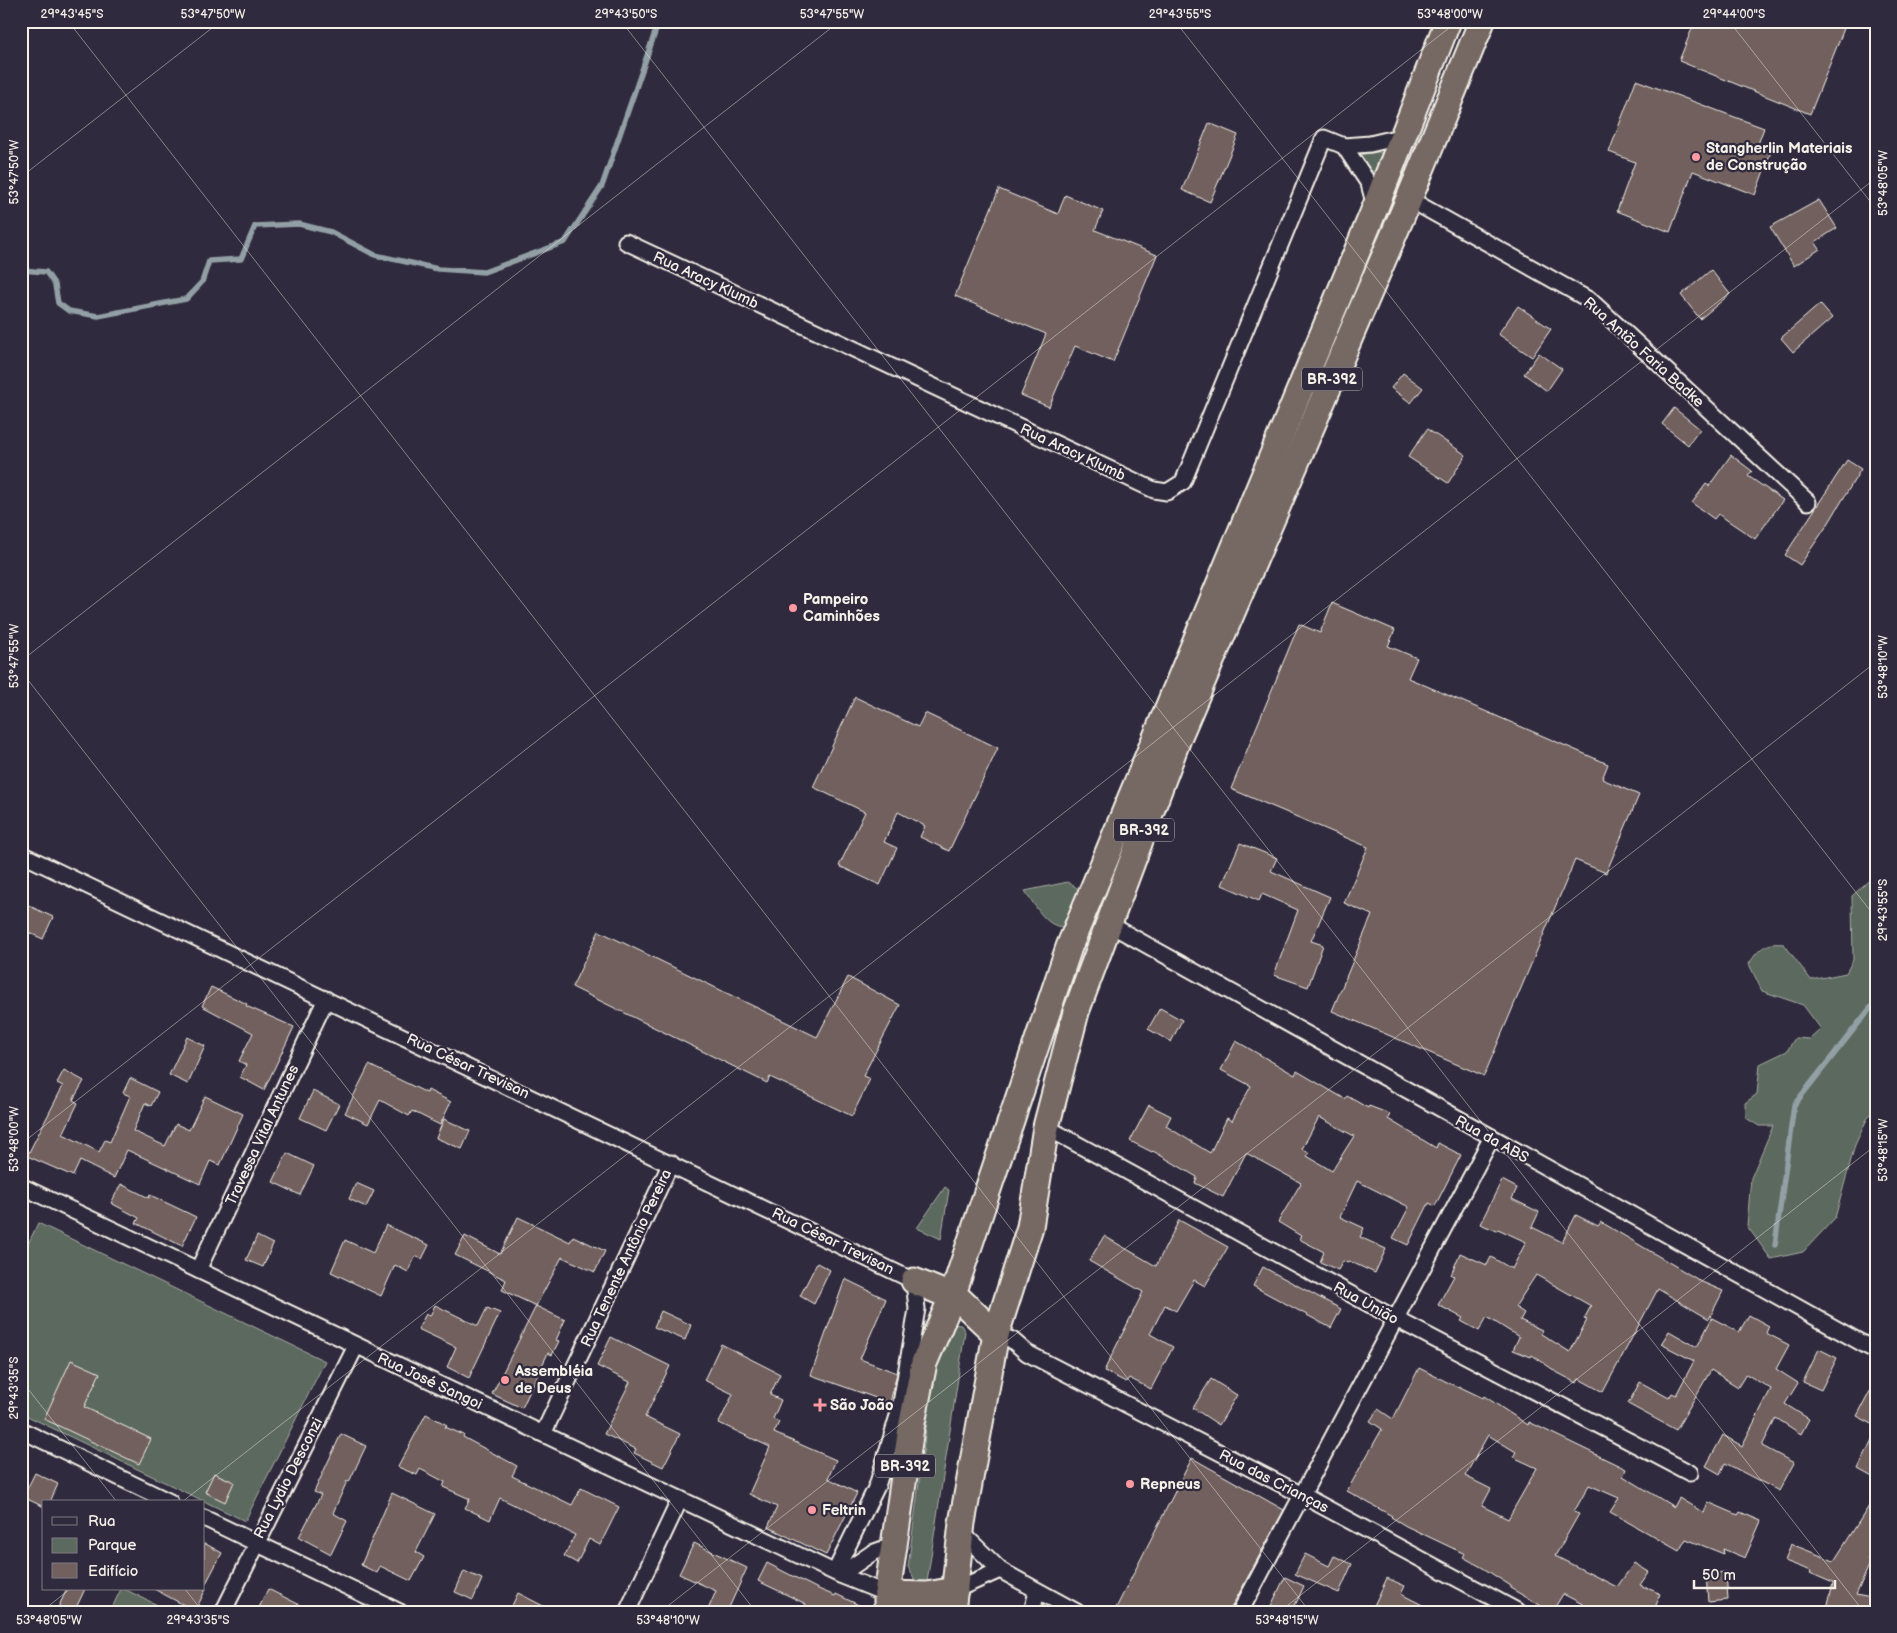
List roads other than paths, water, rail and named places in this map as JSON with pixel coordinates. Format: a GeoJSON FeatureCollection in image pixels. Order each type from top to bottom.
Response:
{"type":"FeatureCollection","features":[{"type":"Feature","properties":{"kind":"highway","name":"BR-392"},"geometry":{"type":"LineString","coordinates":[[887,1603],[911,1428],[924,1363],[952,1297],[963,1258],[1069,947],[1375,208],[1448,21]]}},
{"type":"Feature","properties":{"kind":"highway","name":"BR-392"},"geometry":{"type":"LineString","coordinates":[[953,1601],[962,1523],[994,1343],[1030,1227],[1046,1128],[1076,1012],[1180,736],[1409,199],[1482,21]]}},
{"type":"Feature","properties":{"kind":"highway"},"geometry":{"type":"LineString","coordinates":[[921,1284],[950,1276],[963,1258]]}},
{"type":"Feature","properties":{"kind":"highway"},"geometry":{"type":"LineString","coordinates":[[921,1284],[960,1300],[975,1314],[994,1343]]}},
{"type":"Feature","properties":{"kind":"highway"},"geometry":{"type":"LineString","coordinates":[[921,1284],[939,1324],[956,1312],[975,1314]]}},
{"type":"Feature","properties":{"kind":"highway"},"geometry":{"type":"LineString","coordinates":[[887,1603],[927,1595],[953,1601]]}},
{"type":"Feature","properties":{"kind":"street"},"geometry":{"type":"LineString","coordinates":[[1375,208],[1369,184],[1344,146],[1370,144],[1404,136]]}},
{"type":"Feature","properties":{"kind":"street","name":"Rua Aracy Klumb"},"geometry":{"type":"LineString","coordinates":[[626,242],[1154,490],[1168,492],[1183,482],[1324,138],[1344,146]]}},
{"type":"Feature","properties":{"kind":"street","name":"Rua Antão Faria Badke"},"geometry":{"type":"LineString","coordinates":[[1409,199],[1591,301],[1808,502]]}},
{"type":"Feature","properties":{"kind":"street","name":"Rua César Trevisan"},"geometry":{"type":"LineString","coordinates":[[21,854],[921,1284]]}},
{"type":"Feature","properties":{"kind":"street","name":"Rua da ABS"},"geometry":{"type":"LineString","coordinates":[[1109,924],[1491,1139],[1876,1351]]}},
{"type":"Feature","properties":{"kind":"street","name":"Travessa Vital Antunes"},"geometry":{"type":"LineString","coordinates":[[198,1270],[326,999]]}},
{"type":"Feature","properties":{"kind":"street","name":"Rua União"},"geometry":{"type":"LineString","coordinates":[[1046,1128],[1396,1319],[1690,1473]]}},
{"type":"Feature","properties":{"kind":"street"},"geometry":{"type":"LineString","coordinates":[[1240,1612],[1491,1139]]}},
{"type":"Feature","properties":{"kind":"street","name":"Rua Tenente Antônio Pereira"},"geometry":{"type":"LineString","coordinates":[[543,1434],[671,1163]]}},
{"type":"Feature","properties":{"kind":"street","name":"Rua José Sangoi"},"geometry":{"type":"LineString","coordinates":[[22,1188],[837,1573],[887,1603]]}},
{"type":"Feature","properties":{"kind":"street"},"geometry":{"type":"LineString","coordinates":[[837,1573],[877,1486],[900,1409],[921,1284]]}},
{"type":"Feature","properties":{"kind":"street","name":"Rua das Crianças"},"geometry":{"type":"LineString","coordinates":[[994,1343],[1027,1353],[1302,1495],[1519,1612]]}},
{"type":"Feature","properties":{"kind":"street","name":"Rua Lydio Desconzi"},"geometry":{"type":"LineString","coordinates":[[222,1612],[356,1346]]}},
{"type":"Feature","properties":{"kind":"street"},"geometry":{"type":"LineString","coordinates":[[21,1430],[166,1500]]}},
{"type":"Feature","properties":{"kind":"street"},"geometry":{"type":"LineString","coordinates":[[627,1612],[680,1499]]}},
{"type":"Feature","properties":{"kind":"street"},"geometry":{"type":"LineString","coordinates":[[205,1518],[400,1612]]}},
{"type":"Feature","properties":{"kind":"street"},"geometry":{"type":"LineString","coordinates":[[962,1523],[963,1534],[1000,1570],[1077,1612]]}},
{"type":"Feature","properties":{"kind":"street"},"geometry":{"type":"LineString","coordinates":[[837,1573],[872,1553],[894,1545]]}},
{"type":"Feature","properties":{"kind":"street"},"geometry":{"type":"LineString","coordinates":[[953,1601],[1000,1570]]}},
{"type":"Feature","properties":{"kind":"street"},"geometry":{"type":"LineString","coordinates":[[1032,1612],[1037,1590]]}},
{"type":"Feature","properties":{"kind":"waterway"},"geometry":{"type":"LineString","coordinates":[[21,270],[46,272],[55,285],[58,303],[69,311],[98,316],[186,299],[202,282],[209,261],[241,259],[255,226],[299,224],[331,232],[375,255],[438,269],[484,272],[565,242],[602,186],[659,21]]}},
{"type":"Feature","properties":{"kind":"waterway"},"geometry":{"type":"LineString","coordinates":[[1775,1245],[1794,1105],[1876,1001]]}},
{"type":"Feature","properties":{"kind":"place","name":"Stangherlin Materiais de Construção"},"geometry":{"type":"Point","coordinates":[1696,157]}},
{"type":"Feature","properties":{"kind":"place","name":"Pampeiro Caminhões"},"geometry":{"type":"Point","coordinates":[793,608]}},
{"type":"Feature","properties":{"kind":"place","name":"Assembléia de Deus"},"geometry":{"type":"Point","coordinates":[505,1380]}},
{"type":"Feature","properties":{"kind":"place","name":"São João"},"geometry":{"type":"Point","coordinates":[820,1405]}},
{"type":"Feature","properties":{"kind":"place","name":"Repneus"},"geometry":{"type":"Point","coordinates":[1130,1484]}},
{"type":"Feature","properties":{"kind":"place","name":"Feltrin"},"geometry":{"type":"Point","coordinates":[812,1510]}}]}
